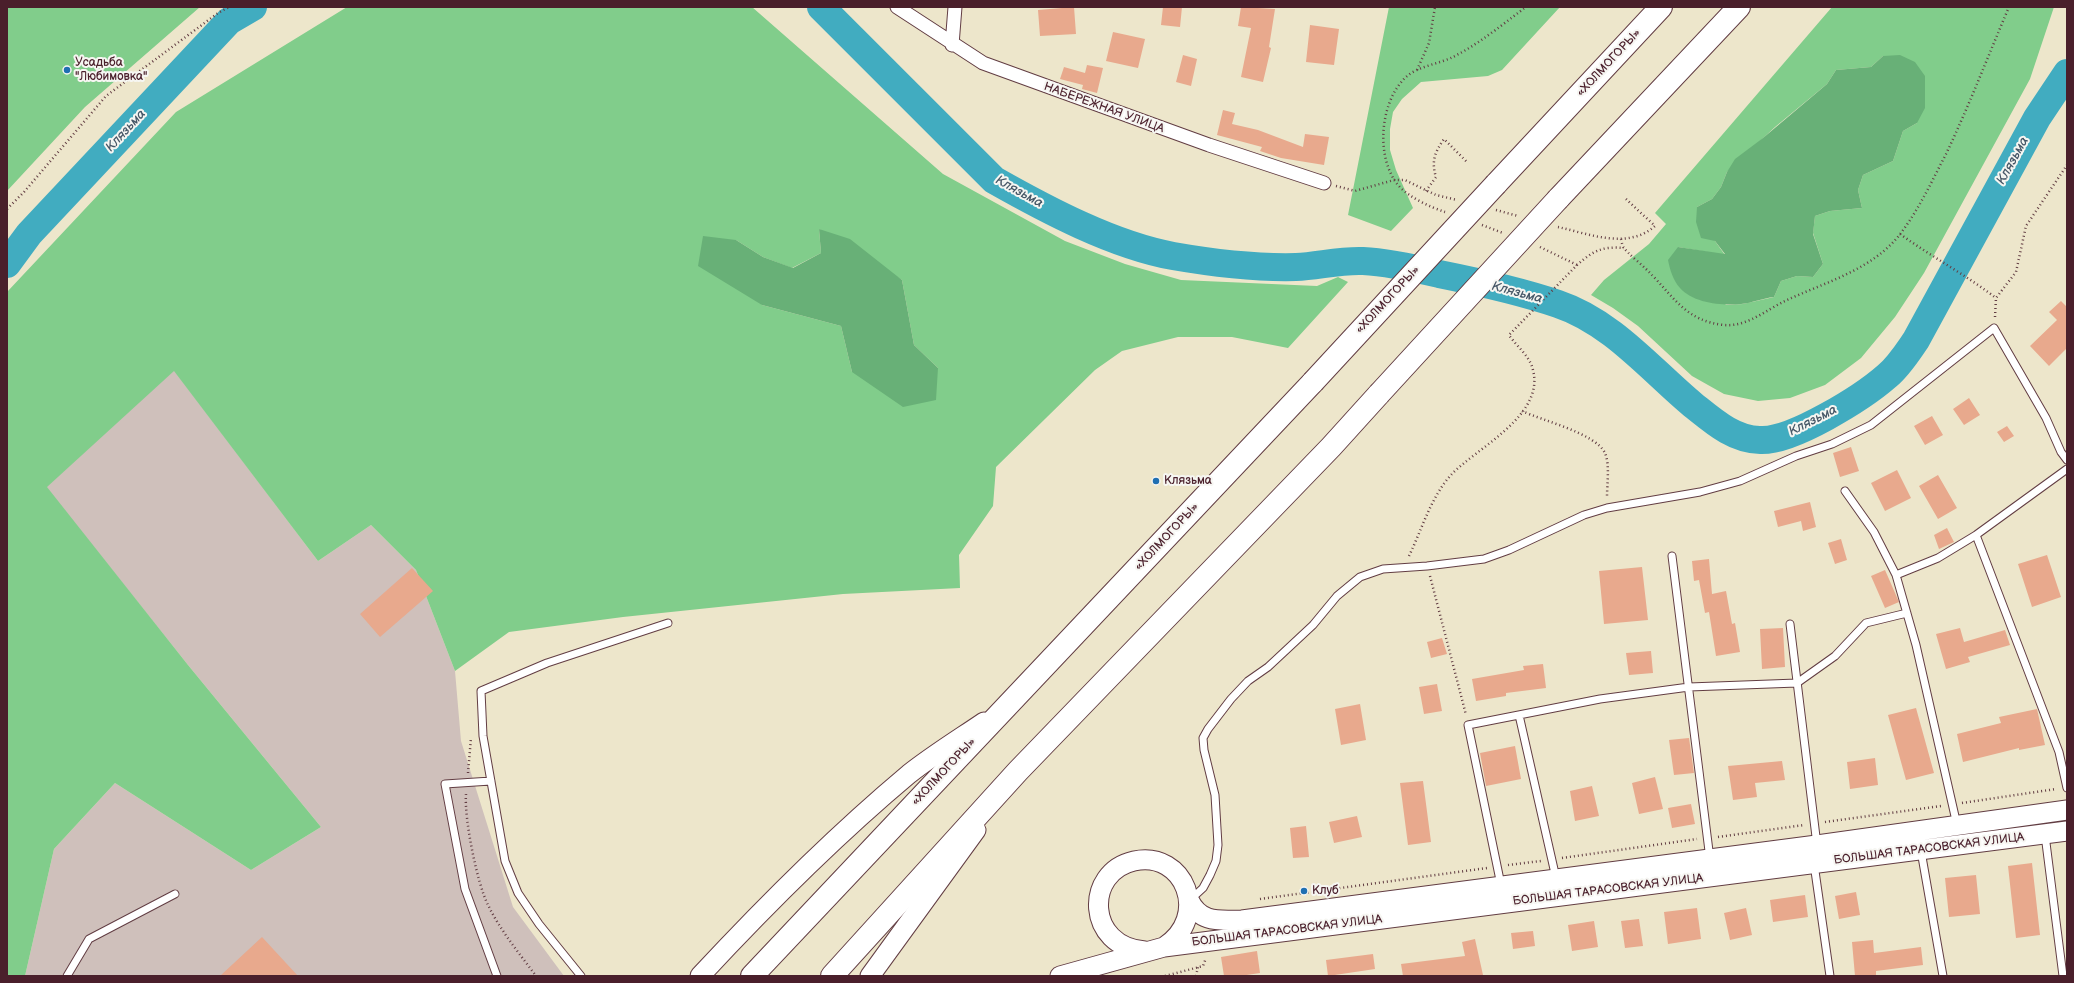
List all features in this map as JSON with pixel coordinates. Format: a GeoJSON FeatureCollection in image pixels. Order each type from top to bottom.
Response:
{"type":"FeatureCollection","features":[{"type":"Feature","properties":{"kind":"highway","name":"«ХОЛМОГОРЫ»"},"geometry":{"type":"LineString","coordinates":[[752,976],[1313,382],[1661,7]]}},
{"type":"Feature","properties":{"kind":"highway"},"geometry":{"type":"LineString","coordinates":[[832,976],[1018,771],[1331,447],[1558,199],[1739,7]]}},
{"type":"Feature","properties":{"kind":"street","name":"НАБЕРЕЖНАЯ УЛИЦА"},"geometry":{"type":"LineString","coordinates":[[897,7],[952,44],[990,66],[1208,146],[1324,182]]}},
{"type":"Feature","properties":{"kind":"street"},"geometry":{"type":"LineString","coordinates":[[952,44],[955,7]]}},
{"type":"Feature","properties":{"kind":"street"},"geometry":{"type":"LineString","coordinates":[[700,976],[752,919],[839,836],[910,773],[1006,706]]}},
{"type":"Feature","properties":{"kind":"street"},"geometry":{"type":"LineString","coordinates":[[870,976],[1018,771]]}},
{"type":"Feature","properties":{"kind":"street","name":"БОЛЬШАЯ ТАРАСОВСКАЯ УЛИЦА"},"geometry":{"type":"LineString","coordinates":[[1189,900],[1199,915],[1211,920],[1242,920],[1501,885],[1817,845],[2067,810]]}},
{"type":"Feature","properties":{"kind":"street","name":"БОЛЬШАЯ ТАРАСОВСКАЯ УЛИЦА"},"geometry":{"type":"LineString","coordinates":[[1157,949],[2067,831]]}},
{"type":"Feature","properties":{"kind":"street"},"geometry":{"type":"LineString","coordinates":[[1060,976],[1157,949],[1178,936],[1184,928],[1188,919],[1189,900],[1180,878],[1168,867],[1156,862],[1136,861],[1127,863],[1112,873],[1103,885],[1098,901],[1100,920],[1111,937],[1124,947],[1157,949]]}},
{"type":"Feature","properties":{"kind":"lane"},"geometry":{"type":"LineString","coordinates":[[1189,900],[1203,888],[1210,875],[1216,861],[1218,845],[1218,821],[1215,795],[1204,750],[1203,738],[1208,729],[1235,694],[1248,681],[1268,667],[1313,625],[1343,591],[1360,577],[1384,569],[1427,566],[1484,558],[1509,550],[1584,515],[1607,508],[1700,492],[1740,481],[1796,456],[1832,444],[1871,425],[1994,328],[2046,418],[2061,452],[2067,460]]}},
{"type":"Feature","properties":{"kind":"lane"},"geometry":{"type":"LineString","coordinates":[[1896,575],[1938,558],[1976,535],[2067,469]]}},
{"type":"Feature","properties":{"kind":"lane"},"geometry":{"type":"LineString","coordinates":[[1845,491],[1874,532],[1896,575],[1918,652],[1957,825]]}},
{"type":"Feature","properties":{"kind":"lane"},"geometry":{"type":"LineString","coordinates":[[1976,535],[2060,752],[2067,788]]}},
{"type":"Feature","properties":{"kind":"lane"},"geometry":{"type":"LineString","coordinates":[[1672,556],[1710,859]]}},
{"type":"Feature","properties":{"kind":"lane"},"geometry":{"type":"LineString","coordinates":[[1501,885],[1496,867],[1468,725],[1600,699],[1689,687],[1797,682],[1835,656],[1866,623],[1907,612]]}},
{"type":"Feature","properties":{"kind":"lane"},"geometry":{"type":"LineString","coordinates":[[581,976],[539,924],[518,893],[506,861],[483,736],[481,691],[547,663],[668,623]]}},
{"type":"Feature","properties":{"kind":"lane"},"geometry":{"type":"LineString","coordinates":[[1790,624],[1817,845]]}},
{"type":"Feature","properties":{"kind":"lane"},"geometry":{"type":"LineString","coordinates":[[1519,715],[1556,878]]}},
{"type":"Feature","properties":{"kind":"lane"},"geometry":{"type":"LineString","coordinates":[[491,781],[445,784],[465,888],[496,976]]}},
{"type":"Feature","properties":{"kind":"lane"},"geometry":{"type":"LineString","coordinates":[[2045,834],[2063,976]]}},
{"type":"Feature","properties":{"kind":"lane"},"geometry":{"type":"LineString","coordinates":[[1921,851],[1943,976]]}},
{"type":"Feature","properties":{"kind":"lane"},"geometry":{"type":"LineString","coordinates":[[1814,864],[1830,976]]}},
{"type":"Feature","properties":{"kind":"lane"},"geometry":{"type":"LineString","coordinates":[[67,976],[89,939],[175,894]]}},
{"type":"Feature","properties":{"kind":"path"},"geometry":{"type":"LineString","coordinates":[[7,209],[24,192],[106,96],[218,13],[230,7]]}},
{"type":"Feature","properties":{"kind":"path"},"geometry":{"type":"LineString","coordinates":[[1417,71],[1429,43],[1435,7]]}},
{"type":"Feature","properties":{"kind":"path"},"geometry":{"type":"LineString","coordinates":[[1324,182],[1355,191],[1394,180],[1383,144],[1386,114],[1397,88],[1405,78],[1417,71],[1454,56],[1526,7]]}},
{"type":"Feature","properties":{"kind":"path"},"geometry":{"type":"LineString","coordinates":[[1621,239],[1624,248],[1652,274],[1680,307],[1710,322],[1725,325],[1737,324],[1867,263],[1887,248],[1900,234],[1921,202],[1956,132],[2009,7]]}},
{"type":"Feature","properties":{"kind":"path"},"geometry":{"type":"LineString","coordinates":[[1426,191],[1436,177],[1433,157],[1444,139],[1468,163]]}},
{"type":"Feature","properties":{"kind":"path"},"geometry":{"type":"LineString","coordinates":[[1994,328],[1996,298],[2016,272],[2026,226],[2067,165]]}},
{"type":"Feature","properties":{"kind":"path"},"geometry":{"type":"LineString","coordinates":[[1626,199],[1655,226]]}},
{"type":"Feature","properties":{"kind":"path"},"geometry":{"type":"LineString","coordinates":[[1900,234],[1922,250],[1979,285],[1996,298]]}},
{"type":"Feature","properties":{"kind":"path"},"geometry":{"type":"LineString","coordinates":[[1404,567],[1426,518],[1451,475],[1510,427],[1530,398],[1533,386],[1534,370],[1529,358],[1517,347],[1509,335],[1576,264],[1599,249],[1612,247],[1624,248]]}},
{"type":"Feature","properties":{"kind":"path"},"geometry":{"type":"LineString","coordinates":[[1522,411],[1588,438],[1599,445],[1605,454],[1607,465],[1607,508]]}},
{"type":"Feature","properties":{"kind":"path"},"geometry":{"type":"LineString","coordinates":[[1427,566],[1468,725]]}},
{"type":"Feature","properties":{"kind":"path"},"geometry":{"type":"LineString","coordinates":[[471,736],[466,798],[472,852],[487,904],[512,944],[536,976]]}},
{"type":"Feature","properties":{"kind":"path"},"geometry":{"type":"LineString","coordinates":[[1260,899],[2067,788]]}},
{"type":"Feature","properties":{"kind":"path"},"geometry":{"type":"LineString","coordinates":[[1165,976],[1203,966],[1207,955]]}},
{"type":"Feature","properties":{"kind":"path"},"geometry":{"type":"LineString","coordinates":[[1196,976],[1198,967]]}},
{"type":"Feature","properties":{"kind":"shaded area"},"geometry":{"type":"Polygon","coordinates":[[[174,370],[318,561],[371,525],[416,570],[455,671],[461,741],[513,907],[564,976],[25,976],[54,849],[115,783],[251,870],[321,827],[188,665],[46,487],[174,370]]]}},
{"type":"Feature","properties":{"kind":"green space","name":"Усадьба \"Любимовка\""},"geometry":{"type":"Polygon","coordinates":[[[7,7],[200,7],[85,107],[7,191],[7,7]]]}},
{"type":"Feature","properties":{"kind":"green space"},"geometry":{"type":"Polygon","coordinates":[[[347,7],[752,7],[943,174],[1065,241],[1125,264],[1181,280],[1317,286],[1338,277],[1348,282],[1288,348],[1232,337],[1178,337],[1122,351],[1095,370],[996,467],[993,506],[959,555],[960,588],[843,594],[623,617],[509,632],[455,671],[416,570],[371,525],[318,561],[174,371],[47,487],[188,665],[321,827],[251,870],[115,783],[54,849],[25,976],[7,976],[7,292],[176,112],[347,7]],[[819,229],[821,253],[792,268],[763,257],[736,240],[762,305],[841,326],[852,372],[938,368],[914,345],[902,280],[819,229]]]}},
{"type":"Feature","properties":{"kind":"green space"},"geometry":{"type":"Polygon","coordinates":[[[1389,7],[1560,7],[1502,70],[1488,76],[1421,82],[1402,99],[1393,112],[1390,129],[1390,150],[1396,170],[1413,208],[1391,231],[1348,215],[1389,7]]]}},
{"type":"Feature","properties":{"kind":"green space"},"geometry":{"type":"Polygon","coordinates":[[[1832,7],[2054,7],[2030,79],[1924,273],[1895,317],[1861,358],[1825,385],[1790,398],[1758,401],[1724,394],[1692,376],[1638,326],[1613,308],[1591,295],[1604,280],[1649,244],[1666,224],[1655,213],[1832,7]],[[1883,56],[1871,67],[1836,70],[1827,84],[1775,127],[1727,172],[1721,187],[1712,199],[1697,207],[1715,241],[1725,255],[1678,247],[1726,305],[1743,304],[1774,297],[1781,281],[1797,276],[1813,277],[1823,264],[1813,233],[1815,216],[1830,211],[1862,208],[1858,190],[1863,175],[1893,161],[1903,131],[1917,123],[1883,56]]]}},
{"type":"Feature","properties":{"kind":"green space"},"geometry":{"type":"Polygon","coordinates":[[[1900,55],[1915,62],[1925,76],[1925,108],[1917,123],[1903,131],[1893,161],[1863,175],[1858,190],[1862,208],[1830,211],[1815,216],[1813,234],[1823,264],[1813,277],[1797,276],[1781,281],[1774,297],[1741,304],[1717,304],[1700,300],[1692,297],[1680,288],[1672,275],[1668,260],[1678,247],[1725,254],[1715,241],[1701,238],[1696,222],[1697,207],[1712,199],[1721,187],[1727,172],[1735,159],[1763,138],[1827,84],[1836,70],[1871,67],[1883,56],[1900,55]]]}},
{"type":"Feature","properties":{"kind":"green space"},"geometry":{"type":"Polygon","coordinates":[[[819,229],[850,239],[902,280],[914,345],[938,368],[936,400],[903,407],[852,372],[841,326],[762,305],[698,266],[703,236],[736,240],[763,257],[793,268],[821,253],[819,229]]]}},
{"type":"Feature","properties":{"kind":"building"},"geometry":{"type":"Polygon","coordinates":[[[1074,7],[1076,34],[1040,36],[1038,10],[1074,7]]]}},
{"type":"Feature","properties":{"kind":"building"},"geometry":{"type":"Polygon","coordinates":[[[1163,7],[1182,7],[1180,27],[1161,25],[1163,7]]]}},
{"type":"Feature","properties":{"kind":"building"},"geometry":{"type":"Polygon","coordinates":[[[1241,7],[1275,9],[1269,47],[1271,48],[1263,82],[1241,77],[1251,28],[1238,26],[1241,7]]]}},
{"type":"Feature","properties":{"kind":"building"},"geometry":{"type":"Polygon","coordinates":[[[1310,25],[1339,29],[1334,65],[1306,62],[1310,25]]]}},
{"type":"Feature","properties":{"kind":"building"},"geometry":{"type":"Polygon","coordinates":[[[1113,32],[1145,39],[1138,68],[1106,61],[1113,32]]]}},
{"type":"Feature","properties":{"kind":"building"},"geometry":{"type":"Polygon","coordinates":[[[1183,55],[1197,59],[1191,86],[1176,82],[1183,55]]]}},
{"type":"Feature","properties":{"kind":"building"},"geometry":{"type":"Polygon","coordinates":[[[1087,65],[1103,68],[1097,93],[1082,89],[1083,85],[1060,79],[1064,67],[1085,73],[1087,65]]]}},
{"type":"Feature","properties":{"kind":"building"},"geometry":{"type":"Polygon","coordinates":[[[1223,110],[1235,113],[1232,124],[1258,130],[1303,147],[1305,134],[1329,137],[1324,165],[1281,158],[1260,151],[1262,147],[1217,135],[1223,110]]]}},
{"type":"Feature","properties":{"kind":"building"},"geometry":{"type":"Polygon","coordinates":[[[2061,301],[2067,307],[2067,348],[2049,366],[2030,346],[2057,320],[2049,312],[2061,301]]]}},
{"type":"Feature","properties":{"kind":"building"},"geometry":{"type":"Polygon","coordinates":[[[1969,398],[1980,415],[1964,425],[1953,409],[1969,398]]]}},
{"type":"Feature","properties":{"kind":"building"},"geometry":{"type":"Polygon","coordinates":[[[1932,416],[1943,435],[1925,445],[1914,426],[1932,416]]]}},
{"type":"Feature","properties":{"kind":"building"},"geometry":{"type":"Polygon","coordinates":[[[2007,426],[2014,436],[2004,442],[1997,432],[2007,426]]]}},
{"type":"Feature","properties":{"kind":"building"},"geometry":{"type":"Polygon","coordinates":[[[1851,447],[1859,471],[1840,477],[1833,453],[1851,447]]]}},
{"type":"Feature","properties":{"kind":"building"},"geometry":{"type":"Polygon","coordinates":[[[1897,470],[1911,498],[1885,511],[1871,483],[1897,470]]]}},
{"type":"Feature","properties":{"kind":"building"},"geometry":{"type":"Polygon","coordinates":[[[1938,475],[1957,508],[1938,519],[1919,486],[1938,475]]]}},
{"type":"Feature","properties":{"kind":"building"},"geometry":{"type":"Polygon","coordinates":[[[1810,502],[1816,527],[1803,531],[1801,521],[1778,527],[1774,511],[1810,502]]]}},
{"type":"Feature","properties":{"kind":"building"},"geometry":{"type":"Polygon","coordinates":[[[1947,528],[1954,542],[1939,549],[1934,535],[1947,528]]]}},
{"type":"Feature","properties":{"kind":"building"},"geometry":{"type":"Polygon","coordinates":[[[1841,539],[1847,560],[1835,564],[1828,543],[1841,539]]]}},
{"type":"Feature","properties":{"kind":"building"},"geometry":{"type":"Polygon","coordinates":[[[2047,555],[2061,597],[2032,607],[2018,564],[2047,555]]]}},
{"type":"Feature","properties":{"kind":"building"},"geometry":{"type":"Polygon","coordinates":[[[1709,559],[1712,594],[1726,591],[1732,624],[1735,623],[1740,652],[1716,656],[1709,612],[1705,613],[1699,580],[1694,581],[1692,561],[1709,559]]]}},
{"type":"Feature","properties":{"kind":"building"},"geometry":{"type":"Polygon","coordinates":[[[1642,567],[1648,620],[1604,624],[1599,571],[1642,567]]]}},
{"type":"Feature","properties":{"kind":"building"},"geometry":{"type":"Polygon","coordinates":[[[412,568],[433,591],[380,637],[360,614],[412,568]]]}},
{"type":"Feature","properties":{"kind":"building"},"geometry":{"type":"Polygon","coordinates":[[[1885,570],[1899,602],[1885,608],[1871,576],[1885,570]]]}},
{"type":"Feature","properties":{"kind":"building"},"geometry":{"type":"Polygon","coordinates":[[[1783,628],[1785,667],[1762,669],[1760,629],[1783,628]]]}},
{"type":"Feature","properties":{"kind":"building"},"geometry":{"type":"Polygon","coordinates":[[[1960,628],[1964,642],[2005,630],[2010,645],[1968,657],[1970,662],[1946,669],[1936,634],[1960,628]]]}},
{"type":"Feature","properties":{"kind":"building"},"geometry":{"type":"Polygon","coordinates":[[[1442,638],[1447,654],[1431,658],[1427,642],[1442,638]]]}},
{"type":"Feature","properties":{"kind":"building"},"geometry":{"type":"Polygon","coordinates":[[[1651,651],[1653,673],[1629,675],[1626,653],[1651,651]]]}},
{"type":"Feature","properties":{"kind":"building"},"geometry":{"type":"Polygon","coordinates":[[[1543,664],[1546,688],[1506,693],[1506,696],[1476,701],[1472,679],[1524,670],[1523,666],[1543,664]]]}},
{"type":"Feature","properties":{"kind":"building"},"geometry":{"type":"Polygon","coordinates":[[[1437,684],[1442,711],[1424,714],[1419,687],[1437,684]]]}},
{"type":"Feature","properties":{"kind":"building"},"geometry":{"type":"Polygon","coordinates":[[[1360,704],[1366,740],[1341,745],[1335,709],[1360,704]]]}},
{"type":"Feature","properties":{"kind":"building"},"geometry":{"type":"Polygon","coordinates":[[[1916,708],[1934,773],[1906,780],[1888,715],[1916,708]]]}},
{"type":"Feature","properties":{"kind":"building"},"geometry":{"type":"Polygon","coordinates":[[[2037,709],[2045,745],[2019,750],[2019,748],[1963,762],[1957,734],[2001,723],[1999,717],[2037,709]]]}},
{"type":"Feature","properties":{"kind":"building"},"geometry":{"type":"Polygon","coordinates":[[[1689,738],[1694,773],[1674,775],[1669,740],[1689,738]]]}},
{"type":"Feature","properties":{"kind":"building"},"geometry":{"type":"Polygon","coordinates":[[[1515,746],[1521,779],[1486,786],[1480,753],[1515,746]]]}},
{"type":"Feature","properties":{"kind":"building"},"geometry":{"type":"Polygon","coordinates":[[[1875,758],[1878,785],[1850,789],[1847,762],[1875,758]]]}},
{"type":"Feature","properties":{"kind":"building"},"geometry":{"type":"Polygon","coordinates":[[[1782,761],[1785,780],[1755,783],[1757,797],[1733,800],[1728,766],[1782,761]]]}},
{"type":"Feature","properties":{"kind":"building"},"geometry":{"type":"Polygon","coordinates":[[[1655,777],[1663,809],[1639,814],[1632,783],[1655,777]]]}},
{"type":"Feature","properties":{"kind":"building"},"geometry":{"type":"Polygon","coordinates":[[[1423,781],[1431,842],[1408,845],[1400,783],[1423,781]]]}},
{"type":"Feature","properties":{"kind":"building"},"geometry":{"type":"Polygon","coordinates":[[[1592,786],[1599,816],[1575,821],[1570,791],[1592,786]]]}},
{"type":"Feature","properties":{"kind":"building"},"geometry":{"type":"Polygon","coordinates":[[[1691,804],[1695,824],[1672,828],[1668,808],[1691,804]]]}},
{"type":"Feature","properties":{"kind":"building"},"geometry":{"type":"Polygon","coordinates":[[[1357,816],[1362,837],[1334,843],[1329,822],[1357,816]]]}},
{"type":"Feature","properties":{"kind":"building"},"geometry":{"type":"Polygon","coordinates":[[[1306,826],[1309,857],[1293,858],[1290,828],[1306,826]]]}},
{"type":"Feature","properties":{"kind":"building"},"geometry":{"type":"Polygon","coordinates":[[[2032,863],[2040,935],[2016,938],[2008,866],[2032,863]]]}},
{"type":"Feature","properties":{"kind":"building"},"geometry":{"type":"Polygon","coordinates":[[[1976,875],[1980,914],[1949,917],[1945,878],[1976,875]]]}},
{"type":"Feature","properties":{"kind":"building"},"geometry":{"type":"Polygon","coordinates":[[[1856,892],[1860,915],[1839,919],[1835,896],[1856,892]]]}},
{"type":"Feature","properties":{"kind":"building"},"geometry":{"type":"Polygon","coordinates":[[[1805,895],[1808,917],[1773,922],[1770,900],[1805,895]]]}},
{"type":"Feature","properties":{"kind":"building"},"geometry":{"type":"Polygon","coordinates":[[[1697,908],[1701,939],[1668,944],[1664,912],[1697,908]]]}},
{"type":"Feature","properties":{"kind":"building"},"geometry":{"type":"Polygon","coordinates":[[[1746,908],[1752,935],[1730,940],[1724,913],[1746,908]]]}},
{"type":"Feature","properties":{"kind":"building"},"geometry":{"type":"Polygon","coordinates":[[[1639,919],[1643,946],[1625,948],[1621,921],[1639,919]]]}},
{"type":"Feature","properties":{"kind":"building"},"geometry":{"type":"Polygon","coordinates":[[[1594,921],[1598,947],[1572,951],[1568,925],[1594,921]]]}},
{"type":"Feature","properties":{"kind":"building"},"geometry":{"type":"Polygon","coordinates":[[[1533,931],[1535,946],[1513,949],[1511,933],[1533,931]]]}},
{"type":"Feature","properties":{"kind":"building"},"geometry":{"type":"Polygon","coordinates":[[[262,937],[298,976],[220,976],[262,937]]]}},
{"type":"Feature","properties":{"kind":"building"},"geometry":{"type":"Polygon","coordinates":[[[1475,939],[1483,975],[1403,976],[1401,964],[1465,956],[1462,942],[1475,939]]]}},
{"type":"Feature","properties":{"kind":"building"},"geometry":{"type":"Polygon","coordinates":[[[1873,940],[1874,953],[1921,947],[1923,965],[1876,971],[1876,976],[1855,976],[1852,942],[1873,940]]]}},
{"type":"Feature","properties":{"kind":"building"},"geometry":{"type":"Polygon","coordinates":[[[1257,951],[1260,973],[1240,976],[1224,976],[1221,957],[1257,951]]]}},
{"type":"Feature","properties":{"kind":"building"},"geometry":{"type":"Polygon","coordinates":[[[1373,954],[1375,969],[1328,976],[1326,960],[1373,954]]]}},
{"type":"Feature","properties":{"kind":"waterway","name":"Клязьма"},"geometry":{"type":"LineString","coordinates":[[7,264],[29,234],[229,21],[253,7]]}},
{"type":"Feature","properties":{"kind":"waterway","name":"Клязьма"},"geometry":{"type":"LineString","coordinates":[[821,7],[994,180],[1081,225],[1127,244],[1150,251],[1188,259],[1266,267],[1296,267],[1354,261],[1382,263],[1484,284],[1544,299],[1578,312],[1596,322],[1630,348],[1693,405],[1724,428],[1741,437],[1760,440],[1774,439],[1790,434],[1826,417],[1876,385],[1899,364],[1916,340],[2037,118],[2067,73]]}},
{"type":"Feature","properties":{"kind":"place","name":"Усадьба \"Любимовка\""},"geometry":{"type":"Point","coordinates":[67,70]}},
{"type":"Feature","properties":{"kind":"place","name":"Клязьма"},"geometry":{"type":"Point","coordinates":[1156,481]}},
{"type":"Feature","properties":{"kind":"place","name":"Клуб"},"geometry":{"type":"Point","coordinates":[1304,891]}}]}
